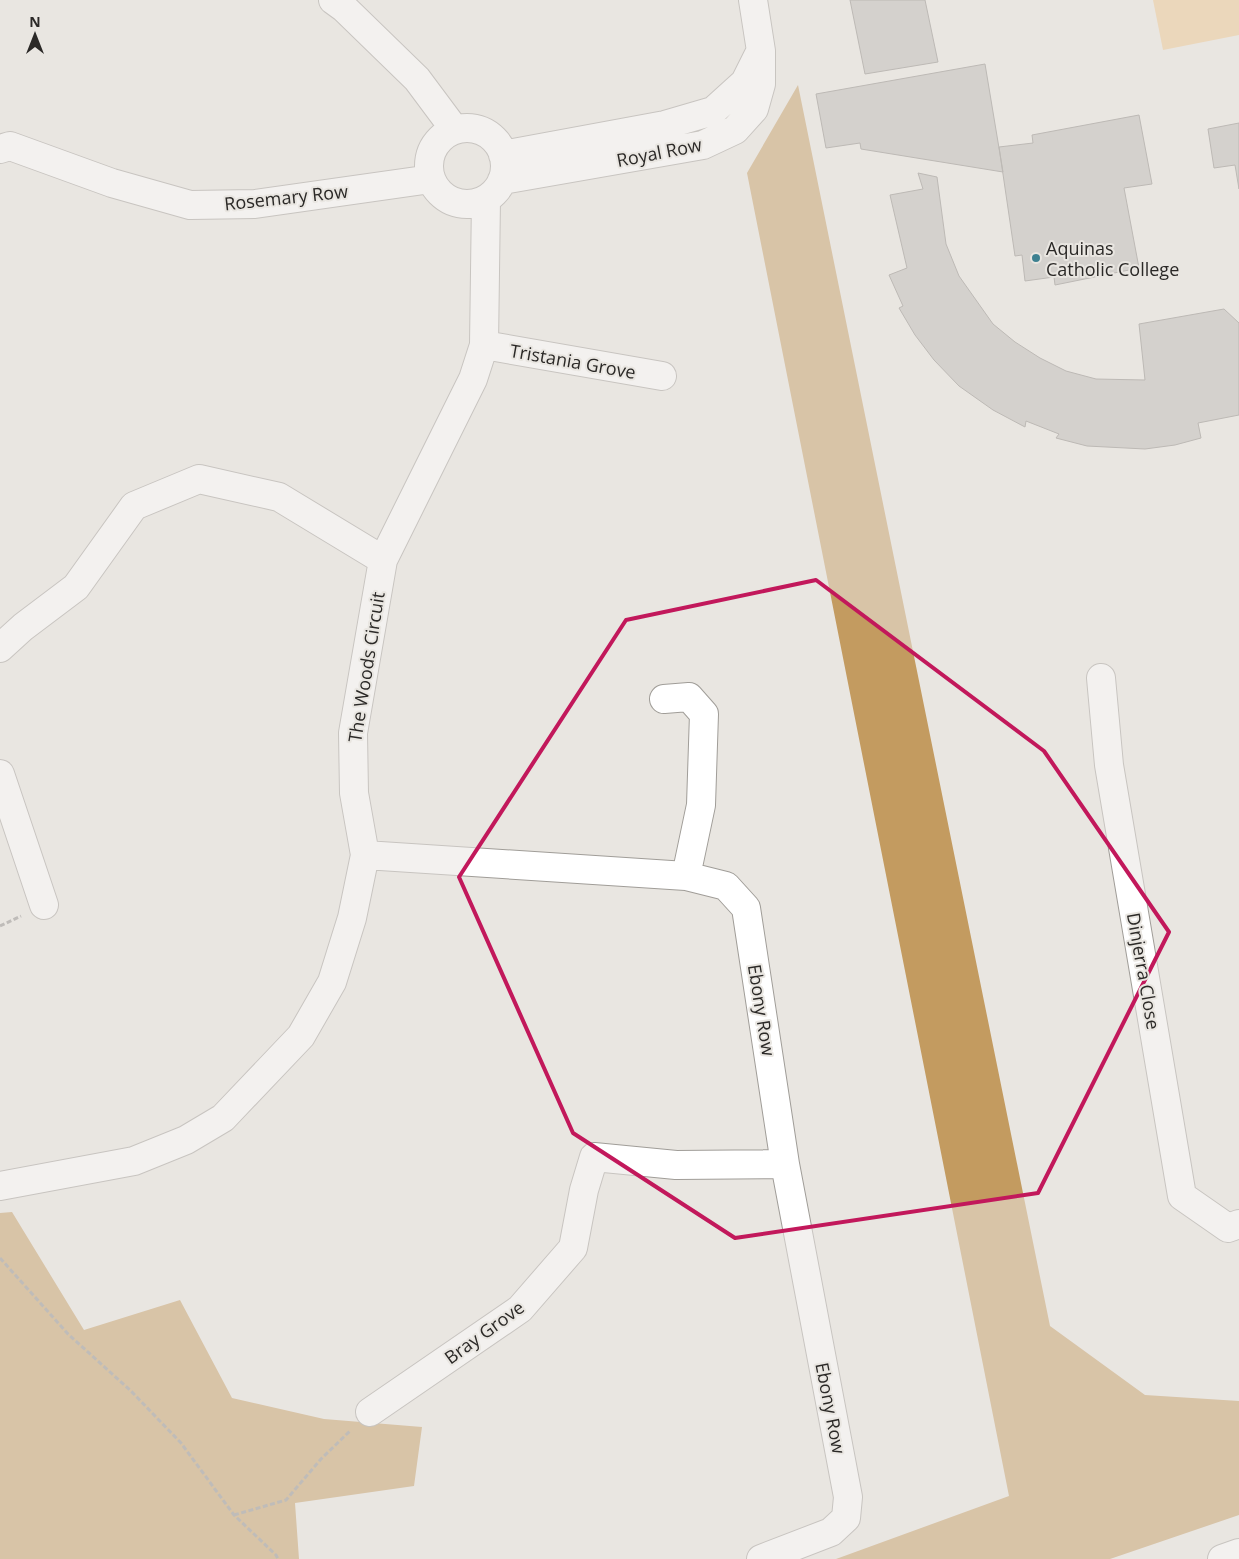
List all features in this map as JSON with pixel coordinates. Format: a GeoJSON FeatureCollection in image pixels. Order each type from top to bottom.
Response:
{"type":"FeatureCollection","features":[{"type":"Feature","properties":{"kind":"street"},"geometry":{"type":"LineString","coordinates":[[332,0],[344,8],[417,78],[455,130]]}},
{"type":"Feature","properties":{"kind":"street","name":"Royal Row"},"geometry":{"type":"LineString","coordinates":[[497,178],[713,110],[745,82],[761,51],[753,0]]}},
{"type":"Feature","properties":{"kind":"street"},"geometry":{"type":"LineString","coordinates":[[455,130],[478,130],[489,136],[497,144],[497,178],[477,203],[458,203],[441,194],[431,179],[428,169],[433,149],[446,134],[455,130]]}},
{"type":"Feature","properties":{"kind":"street","name":"Rosemary Row"},"geometry":{"type":"LineString","coordinates":[[0,149],[10,146],[112,183],[190,205],[255,204],[431,179]]}},
{"type":"Feature","properties":{"kind":"street","name":"The Woods Circuit"},"geometry":{"type":"LineString","coordinates":[[0,1186],[134,1161],[186,1140],[223,1118],[301,1036],[332,982],[352,918],[365,855],[354,793],[353,733],[383,560],[473,379],[484,345],[497,178]]}},
{"type":"Feature","properties":{"kind":"street","name":"Tristania Grove"},"geometry":{"type":"LineString","coordinates":[[484,345],[662,376]]}},
{"type":"Feature","properties":{"kind":"street"},"geometry":{"type":"LineString","coordinates":[[0,648],[23,627],[76,587],[134,506],[200,479],[279,497],[383,560]]}},
{"type":"Feature","properties":{"kind":"street","name":"Dinjerra Close"},"geometry":{"type":"LineString","coordinates":[[1101,678],[1109,765],[1182,1196],[1228,1228],[1239,1224]]}},
{"type":"Feature","properties":{"kind":"street"},"geometry":{"type":"LineString","coordinates":[[664,699],[689,698],[704,714],[701,805],[686,876]]}},
{"type":"Feature","properties":{"kind":"street"},"geometry":{"type":"LineString","coordinates":[[0,774],[44,905]]}},
{"type":"Feature","properties":{"kind":"street","name":"Ebony Row"},"geometry":{"type":"LineString","coordinates":[[365,855],[686,876],[726,886],[746,908],[785,1164],[848,1497],[846,1518],[831,1532],[761,1559]]}},
{"type":"Feature","properties":{"kind":"street","name":"Bray Grove"},"geometry":{"type":"LineString","coordinates":[[370,1412],[520,1309],[573,1248],[584,1190],[594,1157],[676,1165],[785,1164]]}},
{"type":"Feature","properties":{"kind":"street"},"geometry":{"type":"LineString","coordinates":[[1222,1559],[1239,1553]]}},
{"type":"Feature","properties":{"kind":"path"},"geometry":{"type":"LineString","coordinates":[[0,1258],[68,1334],[131,1391],[182,1443],[234,1515],[278,1559]]}},
{"type":"Feature","properties":{"kind":"path"},"geometry":{"type":"LineString","coordinates":[[234,1515],[286,1500],[321,1459],[370,1412]]}},
{"type":"Feature","properties":{"kind":"highlighted area"},"geometry":{"type":"Polygon","coordinates":[[[816,580],[1044,751],[1169,932],[1038,1193],[735,1238],[573,1133],[459,877],[626,620],[816,580]]]}},
{"type":"Feature","properties":{"kind":"shaded area"},"geometry":{"type":"Polygon","coordinates":[[[1153,0],[1239,0],[1239,35],[1163,50],[1153,0]]]}},
{"type":"Feature","properties":{"kind":"shaded area"},"geometry":{"type":"Polygon","coordinates":[[[798,85],[1050,1326],[1145,1395],[1239,1401],[1239,1515],[1110,1559],[836,1559],[1009,1496],[747,173],[798,85]]]}},
{"type":"Feature","properties":{"kind":"shaded area"},"geometry":{"type":"Polygon","coordinates":[[[12,1212],[84,1330],[180,1300],[232,1398],[324,1419],[422,1427],[414,1486],[295,1503],[299,1559],[0,1559],[0,1213],[12,1212]]]}},
{"type":"Feature","properties":{"kind":"building"},"geometry":{"type":"Polygon","coordinates":[[[850,0],[925,0],[938,62],[865,74],[850,0]]]}},
{"type":"Feature","properties":{"kind":"building"},"geometry":{"type":"Polygon","coordinates":[[[985,64],[1003,172],[861,149],[860,143],[826,148],[816,94],[985,64]]]}},
{"type":"Feature","properties":{"kind":"building"},"geometry":{"type":"Polygon","coordinates":[[[1139,115],[1152,184],[1124,188],[1139,268],[1055,285],[1054,277],[1025,281],[1022,255],[1015,256],[999,147],[1033,143],[1032,135],[1139,115]]]}},
{"type":"Feature","properties":{"kind":"building"},"geometry":{"type":"Polygon","coordinates":[[[1239,123],[1239,189],[1235,165],[1214,168],[1208,129],[1239,123]]]}},
{"type":"Feature","properties":{"kind":"building"},"geometry":{"type":"Polygon","coordinates":[[[918,173],[937,177],[946,244],[959,276],[993,324],[1015,342],[1040,358],[1066,371],[1096,379],[1145,380],[1139,324],[1224,309],[1239,323],[1239,415],[1198,423],[1201,438],[1175,445],[1145,449],[1087,446],[1056,438],[1059,434],[1026,421],[1025,427],[993,410],[959,386],[934,360],[915,335],[899,308],[903,306],[889,275],[907,268],[890,195],[923,189],[918,173]]]}},
{"type":"Feature","properties":{"kind":"place","name":"Aquinas Catholic College"},"geometry":{"type":"Point","coordinates":[1036,258]}}]}
